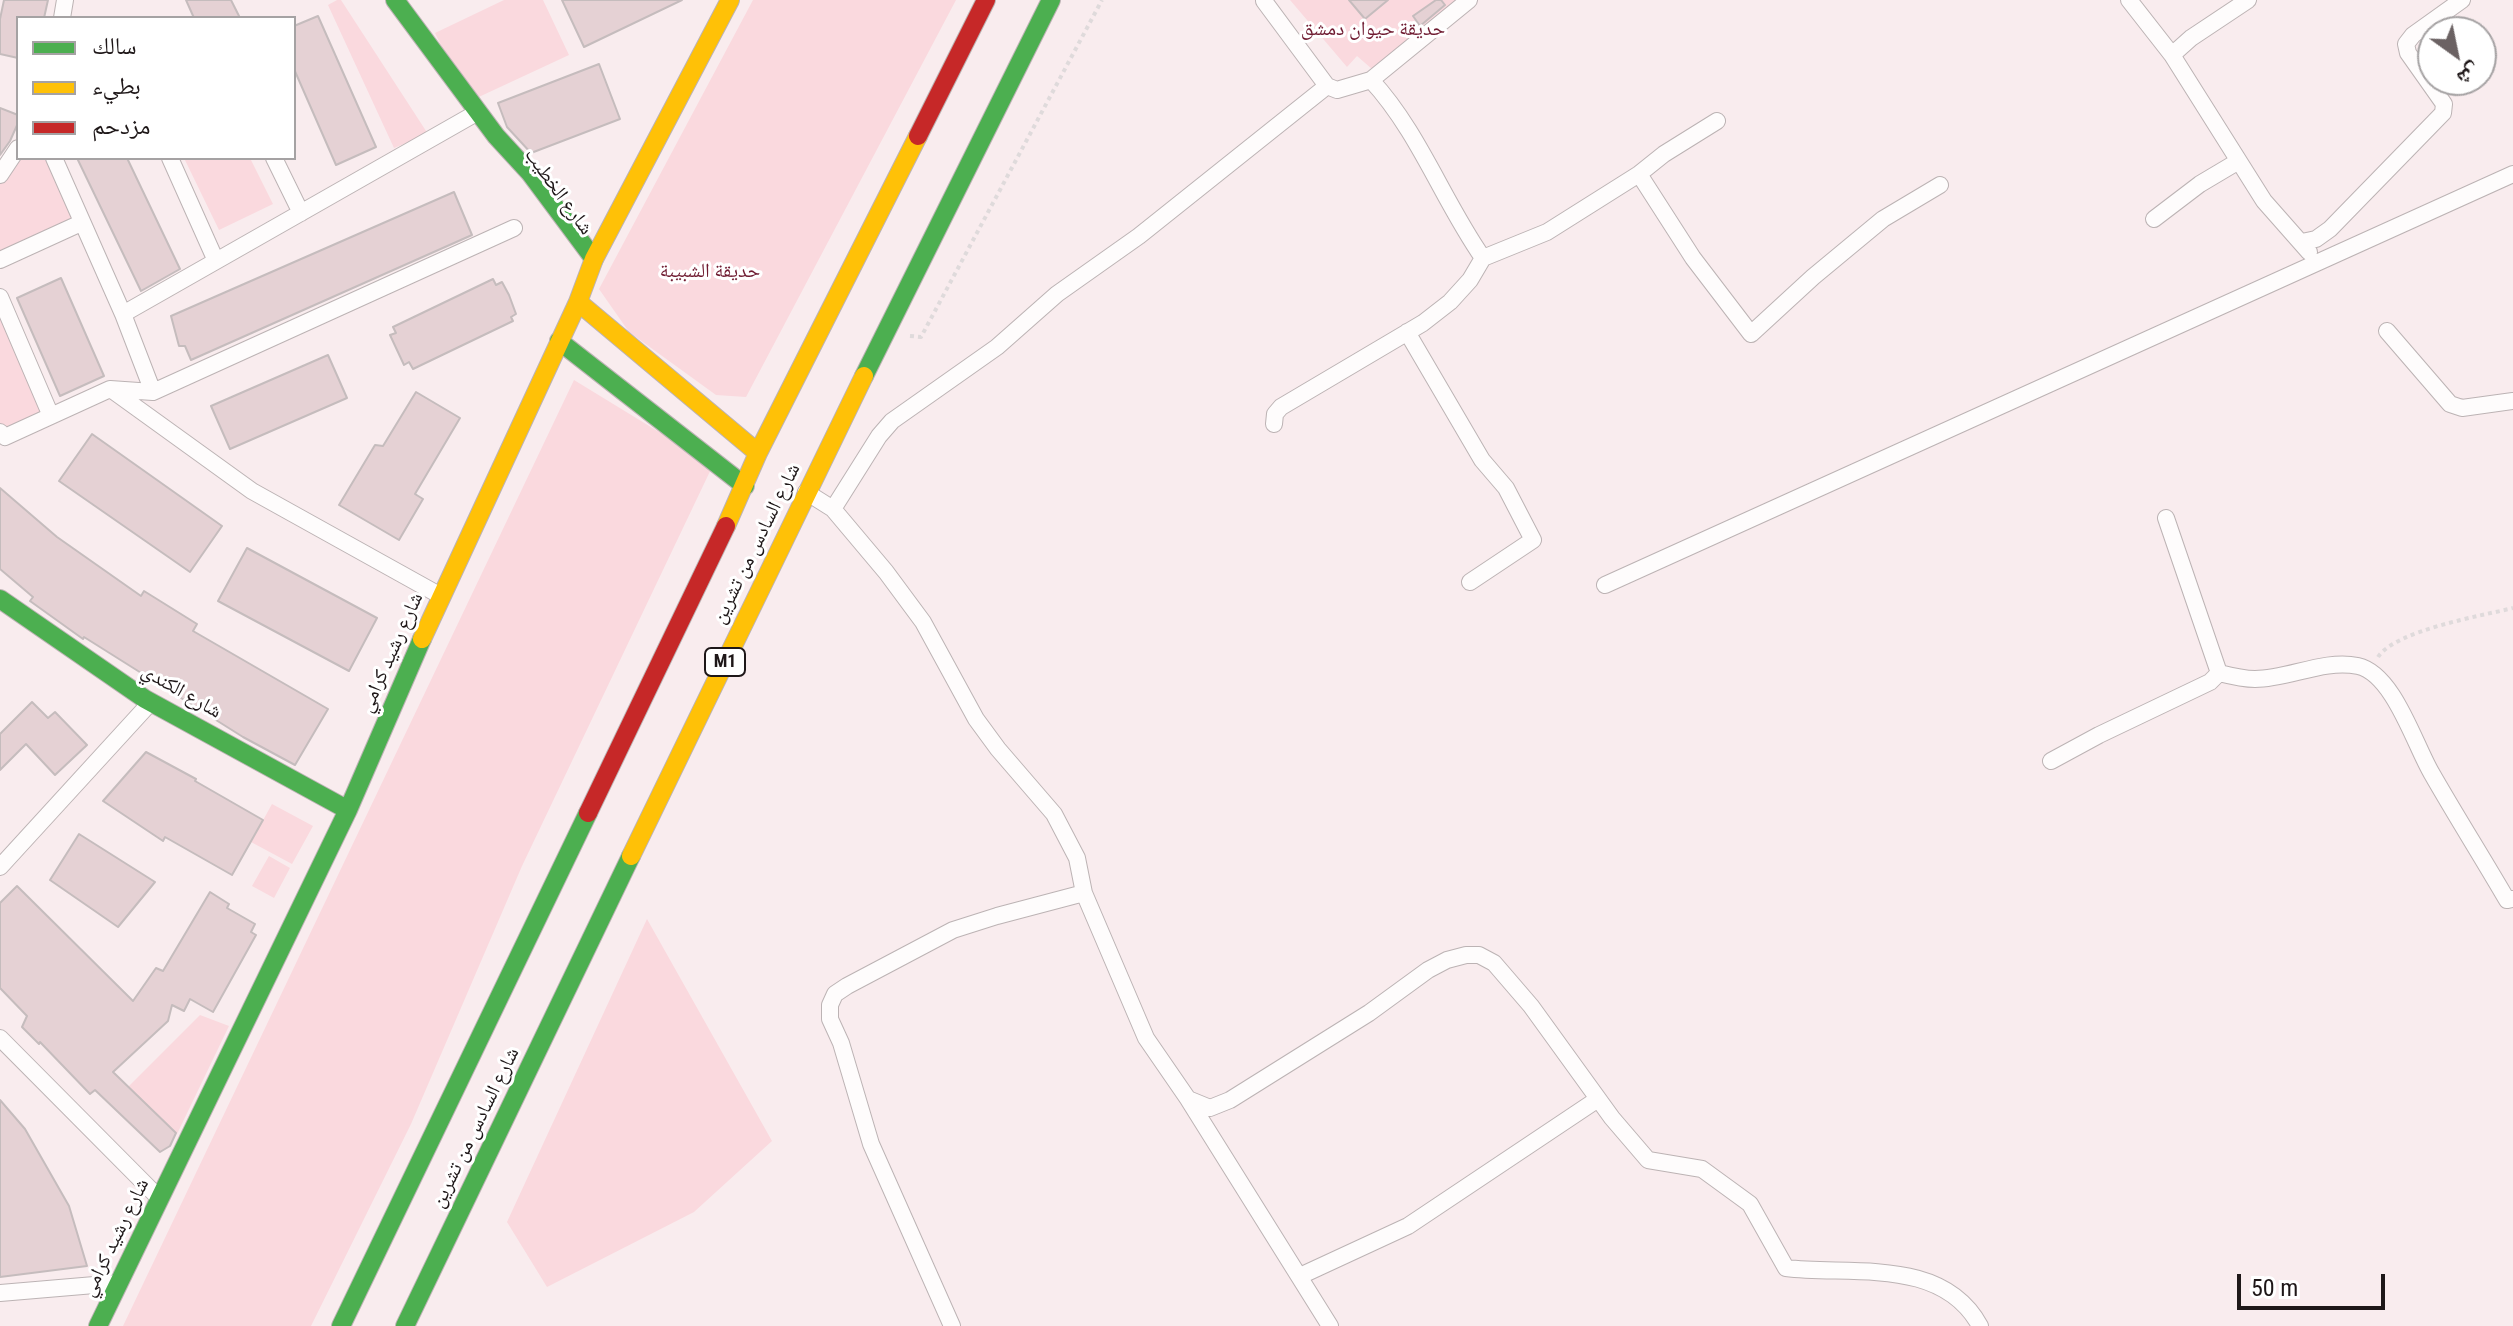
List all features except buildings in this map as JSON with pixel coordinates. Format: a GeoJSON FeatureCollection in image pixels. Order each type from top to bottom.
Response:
{"type":"FeatureCollection","features":[{"type":"Feature","properties":{"kind":"main road","name":"شارع الخطيب"},"geometry":{"type":"LineString","coordinates":[[395,0],[496,136],[519,180],[592,265]]}},
{"type":"Feature","properties":{"kind":"main road","name":"شارع رشيد كرامي"},"geometry":{"type":"LineString","coordinates":[[98,1326],[348,810],[441,596],[578,302],[592,265],[730,0]]}},
{"type":"Feature","properties":{"kind":"main road","name":"شارع السادس من تشرين"},"geometry":{"type":"LineString","coordinates":[[341,1326],[745,486],[758,453],[986,0]]}},
{"type":"Feature","properties":{"kind":"main road","name":"شارع السادس من تشرين"},"geometry":{"type":"LineString","coordinates":[[405,1326],[806,492],[1051,0]]}},
{"type":"Feature","properties":{"kind":"main road"},"geometry":{"type":"LineString","coordinates":[[578,302],[758,453]]}},
{"type":"Feature","properties":{"kind":"main road"},"geometry":{"type":"LineString","coordinates":[[559,341],[745,486]]}},
{"type":"Feature","properties":{"kind":"main road","name":"شارع الكندي"},"geometry":{"type":"LineString","coordinates":[[0,599],[151,702],[348,810]]}},
{"type":"Feature","properties":{"kind":"street"},"geometry":{"type":"LineString","coordinates":[[1264,1],[1327,86],[1337,90],[1371,80],[1469,0]]}},
{"type":"Feature","properties":{"kind":"street"},"geometry":{"type":"LineString","coordinates":[[2129,0],[2172,55],[2264,201],[2316,262]]}},
{"type":"Feature","properties":{"kind":"street"},"geometry":{"type":"LineString","coordinates":[[2172,55],[2191,38],[2248,0]]}},
{"type":"Feature","properties":{"kind":"street"},"geometry":{"type":"LineString","coordinates":[[2302,242],[2316,239],[2330,229],[2443,113],[2444,104],[2408,53],[2406,44],[2413,35],[2462,0]]}},
{"type":"Feature","properties":{"kind":"street"},"geometry":{"type":"LineString","coordinates":[[1371,80],[1412,135],[1462,229],[1483,258]]}},
{"type":"Feature","properties":{"kind":"street"},"geometry":{"type":"LineString","coordinates":[[833,509],[879,436],[892,421],[997,347],[1057,294],[1139,236],[1327,86]]}},
{"type":"Feature","properties":{"kind":"street"},"geometry":{"type":"LineString","coordinates":[[123,314],[478,112]]}},
{"type":"Feature","properties":{"kind":"street"},"geometry":{"type":"LineString","coordinates":[[1274,424],[1275,414],[1281,407],[1423,323],[1450,302],[1470,280],[1483,258],[1547,232],[1717,121]]}},
{"type":"Feature","properties":{"kind":"street"},"geometry":{"type":"LineString","coordinates":[[0,175],[16,151]]}},
{"type":"Feature","properties":{"kind":"street"},"geometry":{"type":"LineString","coordinates":[[55,160],[123,314],[153,392]]}},
{"type":"Feature","properties":{"kind":"street"},"geometry":{"type":"LineString","coordinates":[[171,160],[216,261]]}},
{"type":"Feature","properties":{"kind":"street"},"geometry":{"type":"LineString","coordinates":[[275,160],[301,213]]}},
{"type":"Feature","properties":{"kind":"street"},"geometry":{"type":"LineString","coordinates":[[2154,219],[2200,184],[2237,162]]}},
{"type":"Feature","properties":{"kind":"street"},"geometry":{"type":"LineString","coordinates":[[1639,174],[1693,258],[1751,334],[1883,219],[1940,185]]}},
{"type":"Feature","properties":{"kind":"street"},"geometry":{"type":"LineString","coordinates":[[1605,585],[2513,174]]}},
{"type":"Feature","properties":{"kind":"street"},"geometry":{"type":"LineString","coordinates":[[0,260],[81,223]]}},
{"type":"Feature","properties":{"kind":"street"},"geometry":{"type":"LineString","coordinates":[[0,432],[5,437],[110,389],[153,392],[514,228]]}},
{"type":"Feature","properties":{"kind":"street"},"geometry":{"type":"LineString","coordinates":[[0,297],[51,416]]}},
{"type":"Feature","properties":{"kind":"street"},"geometry":{"type":"LineString","coordinates":[[2387,331],[2450,404],[2462,408],[2513,401]]}},
{"type":"Feature","properties":{"kind":"street"},"geometry":{"type":"LineString","coordinates":[[1407,332],[1482,460],[1506,488],[1533,540],[1470,582]]}},
{"type":"Feature","properties":{"kind":"street"},"geometry":{"type":"LineString","coordinates":[[110,389],[252,491],[441,596]]}},
{"type":"Feature","properties":{"kind":"street"},"geometry":{"type":"LineString","coordinates":[[806,492],[833,509],[870,551],[923,622],[976,719],[1054,814],[1077,858],[1084,893],[1146,1038],[1188,1099],[1330,1326]]}},
{"type":"Feature","properties":{"kind":"street"},"geometry":{"type":"LineString","coordinates":[[2166,518],[2219,673]]}},
{"type":"Feature","properties":{"kind":"street"},"geometry":{"type":"LineString","coordinates":[[2219,673],[2256,679],[2341,665],[2358,666],[2370,671],[2388,691],[2412,729],[2430,771],[2507,900],[2513,899]]}},
{"type":"Feature","properties":{"kind":"street"},"geometry":{"type":"LineString","coordinates":[[2051,761],[2210,682],[2219,673]]}},
{"type":"Feature","properties":{"kind":"street"},"geometry":{"type":"LineString","coordinates":[[0,867],[151,702]]}},
{"type":"Feature","properties":{"kind":"street"},"geometry":{"type":"LineString","coordinates":[[952,1326],[871,1144],[841,1043],[830,1019],[830,1005],[835,994],[847,986],[953,930],[1084,893]]}},
{"type":"Feature","properties":{"kind":"street"},"geometry":{"type":"LineString","coordinates":[[1188,1099],[1210,1108],[1230,1100],[1369,1013],[1428,970],[1447,960],[1479,955],[1494,963],[1531,1006],[1598,1099],[1648,1160],[1702,1169],[1750,1204],[1786,1268],[1885,1271],[1913,1278],[1935,1285],[1951,1296],[1966,1308],[1980,1326]]}},
{"type":"Feature","properties":{"kind":"street"},"geometry":{"type":"LineString","coordinates":[[0,1038],[160,1199]]}},
{"type":"Feature","properties":{"kind":"street"},"geometry":{"type":"LineString","coordinates":[[1300,1276],[1408,1226],[1598,1099]]}},
{"type":"Feature","properties":{"kind":"street"},"geometry":{"type":"LineString","coordinates":[[0,1293],[118,1283]]}},
{"type":"Feature","properties":{"kind":"path"},"geometry":{"type":"LineString","coordinates":[[884,335],[921,337],[1102,0]]}},
{"type":"Feature","properties":{"kind":"path"},"geometry":{"type":"LineString","coordinates":[[2370,671],[2381,652],[2424,630],[2513,608]]}},
{"type":"Feature","properties":{"kind":"green space"},"geometry":{"type":"Polygon","coordinates":[[[341,0],[428,134],[394,148],[328,5],[341,0]]]}},
{"type":"Feature","properties":{"kind":"green space"},"geometry":{"type":"Polygon","coordinates":[[[504,0],[543,0],[569,55],[468,102],[435,33],[504,0]]]}},
{"type":"Feature","properties":{"kind":"green space","name":"حديقة الشبيبة"},"geometry":{"type":"Polygon","coordinates":[[[753,0],[956,0],[746,397],[716,395],[629,332],[599,289],[753,0]]]}},
{"type":"Feature","properties":{"kind":"green space","name":"حديقة حيوان دمشق"},"geometry":{"type":"Polygon","coordinates":[[[1290,0],[1465,0],[1372,69],[1357,56],[1347,67],[1290,0]]]}},
{"type":"Feature","properties":{"kind":"green space"},"geometry":{"type":"Polygon","coordinates":[[[16,160],[48,160],[72,219],[0,255],[0,184],[16,160]]]}},
{"type":"Feature","properties":{"kind":"green space"},"geometry":{"type":"Polygon","coordinates":[[[185,160],[251,160],[273,204],[219,230],[185,160]]]}},
{"type":"Feature","properties":{"kind":"green space"},"geometry":{"type":"Polygon","coordinates":[[[0,312],[43,413],[7,430],[0,423],[0,312]]]}},
{"type":"Feature","properties":{"kind":"green space"},"geometry":{"type":"Polygon","coordinates":[[[574,380],[713,465],[522,866],[411,1124],[311,1326],[123,1326],[574,380]]]}},
{"type":"Feature","properties":{"kind":"green space"},"geometry":{"type":"Polygon","coordinates":[[[272,804],[313,826],[292,864],[251,842],[272,804]]]}},
{"type":"Feature","properties":{"kind":"green space"},"geometry":{"type":"Polygon","coordinates":[[[269,856],[290,868],[274,898],[252,886],[269,856]]]}},
{"type":"Feature","properties":{"kind":"green space"},"geometry":{"type":"Polygon","coordinates":[[[647,919],[772,1141],[694,1212],[547,1287],[507,1222],[647,919]]]}},
{"type":"Feature","properties":{"kind":"green space"},"geometry":{"type":"Polygon","coordinates":[[[200,1015],[229,1026],[177,1134],[128,1087],[200,1015]]]}},
{"type":"Feature","properties":{"kind":"traffic: fast"},"geometry":{"type":"LineString","coordinates":[[395,0],[496,136],[530,173],[594,259]]}},
{"type":"Feature","properties":{"kind":"traffic: fast"},"geometry":{"type":"LineString","coordinates":[[864,376],[1051,0]]}},
{"type":"Feature","properties":{"kind":"traffic: fast"},"geometry":{"type":"LineString","coordinates":[[559,341],[745,486]]}},
{"type":"Feature","properties":{"kind":"traffic: fast"},"geometry":{"type":"LineString","coordinates":[[0,599],[145,699],[348,810]]}},
{"type":"Feature","properties":{"kind":"traffic: fast"},"geometry":{"type":"LineString","coordinates":[[98,1326],[348,810],[422,639]]}},
{"type":"Feature","properties":{"kind":"traffic: fast"},"geometry":{"type":"LineString","coordinates":[[341,1326],[588,813]]}},
{"type":"Feature","properties":{"kind":"traffic: fast"},"geometry":{"type":"LineString","coordinates":[[405,1326],[631,856]]}},
{"type":"Feature","properties":{"kind":"traffic: slow"},"geometry":{"type":"LineString","coordinates":[[422,639],[578,302],[594,259],[730,0]]}},
{"type":"Feature","properties":{"kind":"traffic: slow"},"geometry":{"type":"LineString","coordinates":[[726,526],[758,453],[918,136]]}},
{"type":"Feature","properties":{"kind":"traffic: slow"},"geometry":{"type":"LineString","coordinates":[[578,302],[758,453]]}},
{"type":"Feature","properties":{"kind":"traffic: slow"},"geometry":{"type":"LineString","coordinates":[[631,856],[864,376]]}},
{"type":"Feature","properties":{"kind":"traffic: jam"},"geometry":{"type":"LineString","coordinates":[[918,136],[986,0]]}},
{"type":"Feature","properties":{"kind":"traffic: jam"},"geometry":{"type":"LineString","coordinates":[[588,813],[726,526]]}}]}
